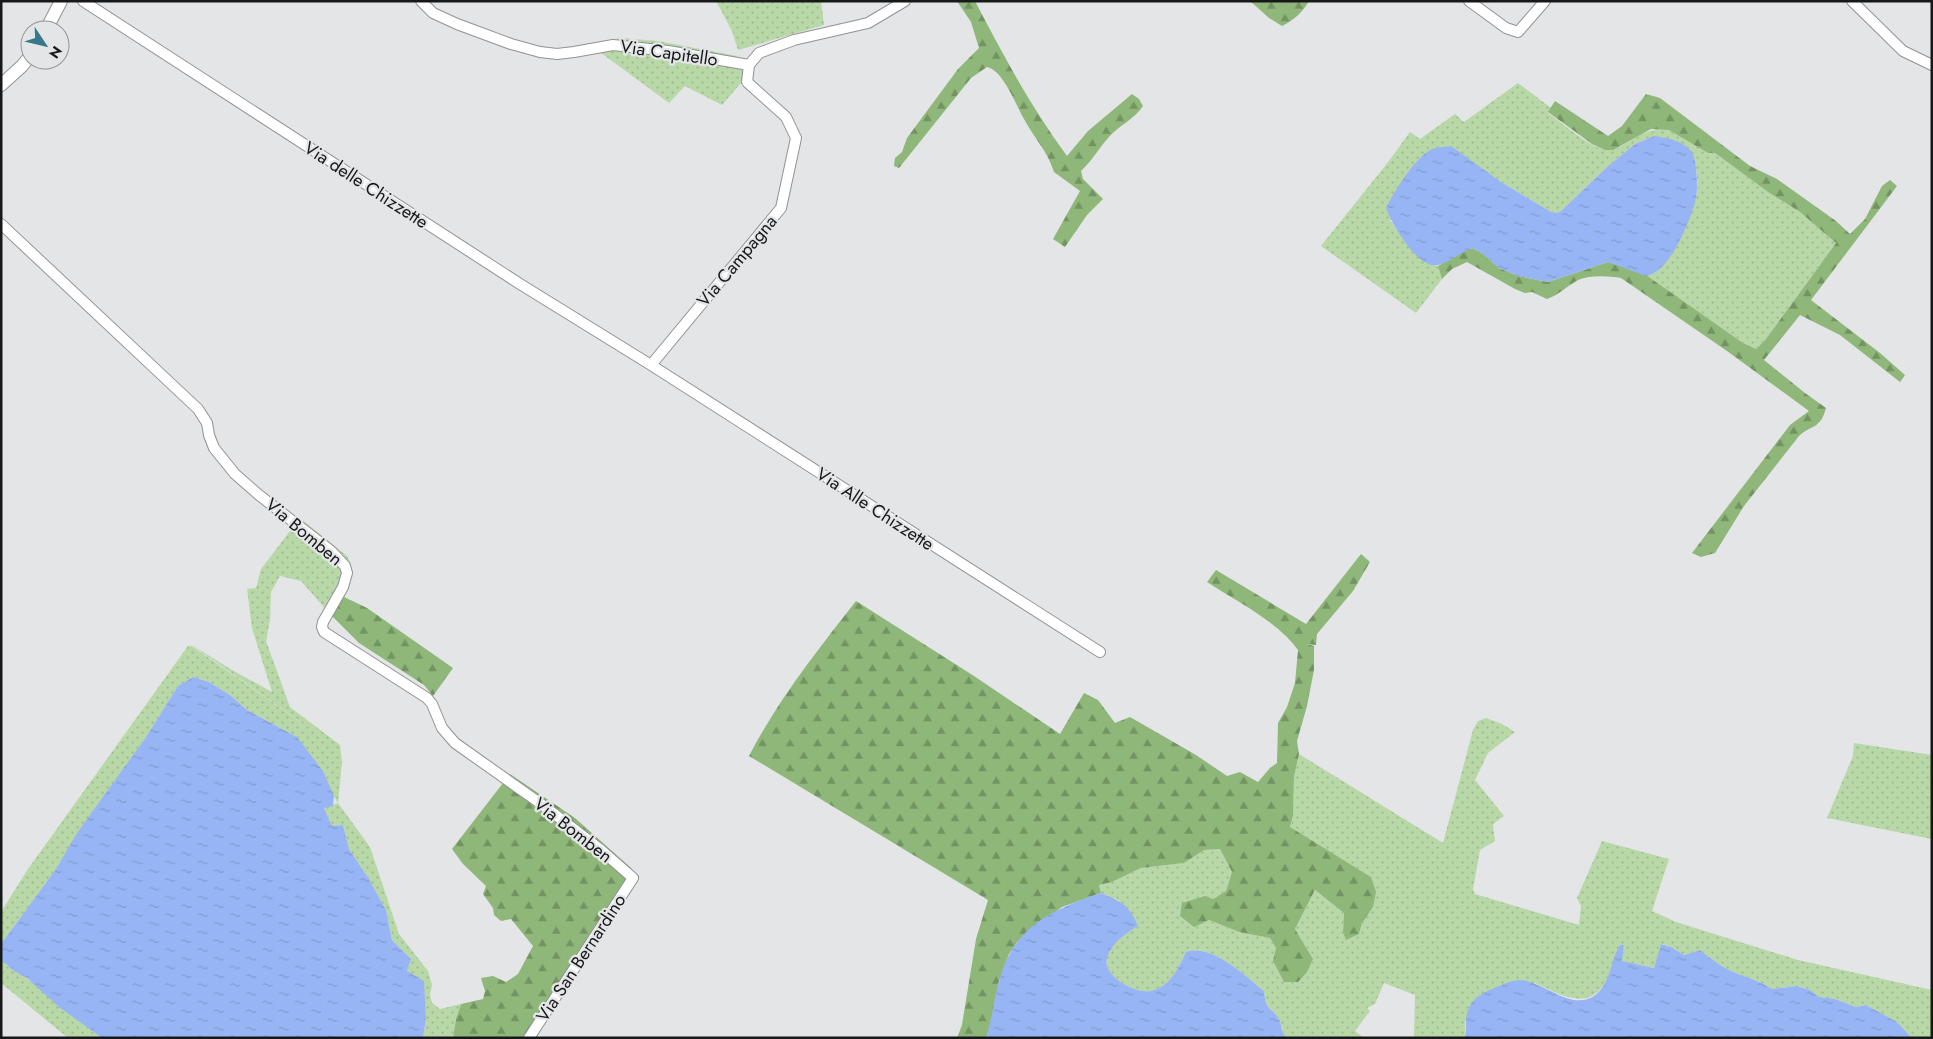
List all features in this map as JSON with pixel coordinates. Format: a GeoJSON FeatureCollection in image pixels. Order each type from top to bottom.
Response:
{"type":"FeatureCollection","features":[{"type":"Feature","properties":{"kind":"main road"},"geometry":{"type":"LineString","coordinates":[[51,20],[61,1]]}},
{"type":"Feature","properties":{"kind":"main road"},"geometry":{"type":"LineString","coordinates":[[1,86],[20,68]]}},
{"type":"Feature","properties":{"kind":"street","name":"Via delle Chizzette"},"geometry":{"type":"LineString","coordinates":[[83,1],[520,284],[651,365]]}},
{"type":"Feature","properties":{"kind":"street","name":"Via Capitello"},"geometry":{"type":"LineString","coordinates":[[421,1],[433,12],[457,24],[511,44],[540,52],[557,54],[613,45],[668,51],[749,65]]}},
{"type":"Feature","properties":{"kind":"street"},"geometry":{"type":"LineString","coordinates":[[749,65],[760,54],[794,40],[868,23],[904,1]]}},
{"type":"Feature","properties":{"kind":"street"},"geometry":{"type":"LineString","coordinates":[[1470,1],[1506,28],[1518,32],[1545,1]]}},
{"type":"Feature","properties":{"kind":"street"},"geometry":{"type":"LineString","coordinates":[[1852,1],[1903,51],[1932,65]]}},
{"type":"Feature","properties":{"kind":"street","name":"Via Campagna"},"geometry":{"type":"LineString","coordinates":[[651,365],[781,208],[796,138],[786,117],[747,82],[749,65]]}},
{"type":"Feature","properties":{"kind":"street","name":"Via Bomben"},"geometry":{"type":"LineString","coordinates":[[1,224],[192,404],[207,423],[214,448],[235,474],[331,551],[343,563],[347,571],[345,583],[323,622],[324,632],[427,698],[432,704],[442,728],[455,744],[551,811],[633,878]]}},
{"type":"Feature","properties":{"kind":"street","name":"Via Alle Chizzette"},"geometry":{"type":"LineString","coordinates":[[651,365],[1100,652]]}},
{"type":"Feature","properties":{"kind":"street","name":"Via San Bernardino"},"geometry":{"type":"LineString","coordinates":[[529,1038],[633,878]]}},
{"type":"Feature","properties":{"kind":"green space"},"geometry":{"type":"Polygon","coordinates":[[[716,1],[821,1],[824,25],[738,50],[732,31],[716,1]]]}},
{"type":"Feature","properties":{"kind":"green space"},"geometry":{"type":"Polygon","coordinates":[[[957,1],[975,1],[1041,119],[1067,156],[1088,131],[1132,94],[1139,99],[1143,106],[1135,115],[1112,133],[1081,171],[1083,179],[1103,199],[1087,215],[1065,247],[1053,239],[1080,191],[1054,172],[1048,157],[1028,126],[1004,81],[998,74],[987,67],[971,78],[899,168],[894,166],[895,158],[902,152],[907,138],[958,69],[979,48],[971,22],[957,1]]]}},
{"type":"Feature","properties":{"kind":"green space"},"geometry":{"type":"Polygon","coordinates":[[[1250,1],[1309,1],[1297,16],[1282,26],[1269,18],[1250,1]]]}},
{"type":"Feature","properties":{"kind":"green space"},"geometry":{"type":"Polygon","coordinates":[[[621,38],[658,41],[737,56],[736,59],[747,76],[722,105],[685,86],[669,103],[589,44],[621,38]]]}},
{"type":"Feature","properties":{"kind":"green space"},"geometry":{"type":"Polygon","coordinates":[[[1518,83],[1551,108],[1548,113],[1582,138],[1603,149],[1617,148],[1649,131],[1658,129],[1668,130],[1708,153],[1715,153],[1768,192],[1800,212],[1836,243],[1766,339],[1756,349],[1743,343],[1646,276],[1663,266],[1678,243],[1694,206],[1697,186],[1696,169],[1691,152],[1654,136],[1635,144],[1606,168],[1560,212],[1553,213],[1473,163],[1390,220],[1416,254],[1430,264],[1438,266],[1442,279],[1416,313],[1321,246],[1410,132],[1420,139],[1455,114],[1464,122],[1518,83]]]}},
{"type":"Feature","properties":{"kind":"green space"},"geometry":{"type":"Polygon","coordinates":[[[1646,94],[1660,98],[1750,166],[1777,179],[1836,221],[1850,234],[1865,219],[1882,186],[1890,180],[1897,186],[1811,300],[1880,353],[1905,375],[1900,382],[1840,335],[1800,315],[1764,360],[1826,408],[1824,415],[1815,426],[1799,436],[1744,506],[1715,553],[1701,557],[1692,553],[1790,425],[1809,411],[1727,351],[1621,278],[1599,276],[1583,278],[1547,299],[1532,292],[1525,293],[1515,289],[1467,262],[1452,269],[1442,279],[1438,266],[1463,251],[1473,248],[1499,268],[1518,276],[1548,282],[1608,262],[1643,273],[1743,343],[1756,349],[1766,339],[1836,243],[1800,212],[1768,192],[1715,153],[1708,153],[1669,130],[1651,129],[1613,150],[1605,150],[1592,144],[1548,112],[1555,101],[1608,136],[1622,126],[1646,94]]]}},
{"type":"Feature","properties":{"kind":"green space"},"geometry":{"type":"Polygon","coordinates":[[[300,518],[347,556],[351,564],[348,578],[329,613],[301,581],[280,576],[271,592],[270,620],[266,641],[290,707],[340,745],[342,762],[338,803],[297,737],[247,710],[230,695],[209,682],[193,677],[178,686],[146,737],[78,833],[56,869],[1,944],[1,912],[28,869],[188,646],[192,646],[337,748],[192,645],[272,692],[252,628],[247,589],[256,588],[261,569],[300,518]]]}},
{"type":"Feature","properties":{"kind":"green space"},"geometry":{"type":"Polygon","coordinates":[[[1361,554],[1370,562],[1353,591],[1317,634],[1316,645],[1307,644],[1314,646],[1314,670],[1307,706],[1297,741],[1299,754],[1294,777],[1293,816],[1290,827],[1371,877],[1376,892],[1373,907],[1362,923],[1359,934],[1346,940],[1343,932],[1344,913],[1315,890],[1295,929],[1313,959],[1307,972],[1298,982],[1284,982],[1273,961],[1276,948],[1270,938],[1239,932],[1209,920],[1194,927],[1180,916],[1182,903],[1205,896],[1213,899],[1226,891],[1232,872],[1220,849],[1204,850],[1184,863],[1141,868],[1112,882],[1099,885],[1101,893],[1062,907],[1018,941],[1009,954],[999,981],[991,1023],[986,1038],[957,1038],[962,1025],[976,939],[988,900],[749,756],[785,696],[856,601],[974,676],[1060,734],[1084,693],[1098,700],[1115,723],[1130,717],[1196,755],[1227,776],[1240,772],[1258,782],[1277,763],[1278,723],[1287,707],[1295,683],[1298,650],[1268,621],[1207,582],[1216,570],[1306,624],[1361,554]]]}},
{"type":"Feature","properties":{"kind":"green space"},"geometry":{"type":"Polygon","coordinates":[[[342,596],[367,608],[453,668],[433,696],[424,685],[359,643],[329,613],[342,596]]]}},
{"type":"Feature","properties":{"kind":"green space"},"geometry":{"type":"Polygon","coordinates":[[[1486,718],[1502,724],[1515,732],[1488,753],[1475,780],[1504,816],[1493,824],[1495,841],[1480,850],[1473,889],[1475,894],[1579,925],[1581,906],[1577,898],[1602,841],[1669,859],[1652,911],[1676,922],[1798,960],[1932,990],[1932,1038],[1912,1038],[1897,1022],[1866,1005],[1856,1007],[1835,999],[1819,997],[1810,990],[1798,986],[1772,989],[1725,968],[1700,950],[1684,955],[1662,944],[1654,968],[1621,961],[1624,946],[1616,956],[1603,986],[1595,994],[1587,998],[1567,997],[1535,983],[1465,1021],[1465,1038],[1414,1038],[1415,995],[1384,983],[1375,1004],[1367,1008],[1370,1011],[1355,1031],[1364,1038],[1287,1038],[1279,1019],[1267,1005],[1264,991],[1228,962],[1217,956],[1196,950],[1186,952],[1169,981],[1158,989],[1151,991],[1137,990],[1129,987],[1110,971],[1107,965],[1107,958],[1112,947],[1128,932],[1138,926],[1118,900],[1101,893],[1099,885],[1112,882],[1141,868],[1184,863],[1203,850],[1220,849],[1232,872],[1226,891],[1213,899],[1209,920],[1239,932],[1270,938],[1276,948],[1313,959],[1295,929],[1315,890],[1344,913],[1343,932],[1359,934],[1362,923],[1373,907],[1371,877],[1290,828],[1293,816],[1294,777],[1299,754],[1443,843],[1473,730],[1478,721],[1486,718]]]}},
{"type":"Feature","properties":{"kind":"green space"},"geometry":{"type":"Polygon","coordinates":[[[1854,743],[1932,755],[1932,839],[1827,818],[1853,756],[1854,743]]]}},
{"type":"Feature","properties":{"kind":"green space"},"geometry":{"type":"Polygon","coordinates":[[[510,774],[575,818],[630,867],[635,876],[532,1038],[453,1038],[461,1004],[483,999],[485,991],[481,978],[493,976],[506,982],[518,974],[533,946],[511,919],[501,921],[494,915],[493,908],[483,894],[486,886],[463,864],[452,849],[510,774]]]}},
{"type":"Feature","properties":{"kind":"green space"},"geometry":{"type":"Polygon","coordinates":[[[338,803],[370,847],[399,934],[428,971],[432,985],[430,995],[432,1003],[440,1009],[461,1004],[453,1038],[423,1038],[426,1019],[407,971],[411,959],[392,940],[386,910],[369,879],[349,849],[343,825],[332,826],[324,808],[338,803]]]}},
{"type":"Feature","properties":{"kind":"green space"},"geometry":{"type":"Polygon","coordinates":[[[1,959],[102,1038],[68,1038],[1,983],[1,959]]]}},
{"type":"Feature","properties":{"kind":"water"},"geometry":{"type":"Polygon","coordinates":[[[1654,136],[1679,142],[1692,152],[1696,167],[1697,193],[1690,218],[1671,256],[1655,273],[1646,276],[1608,262],[1548,282],[1518,276],[1499,268],[1473,248],[1442,264],[1430,265],[1414,253],[1406,244],[1393,224],[1386,208],[1407,174],[1421,158],[1435,148],[1451,146],[1501,182],[1553,213],[1560,212],[1606,168],[1635,144],[1654,136]]]}},
{"type":"Feature","properties":{"kind":"water"},"geometry":{"type":"Polygon","coordinates":[[[193,677],[209,682],[230,695],[247,710],[297,737],[323,771],[334,796],[333,806],[324,808],[331,824],[333,826],[343,825],[349,849],[369,879],[386,910],[392,940],[411,959],[407,971],[424,981],[426,1019],[423,1038],[102,1038],[59,1007],[27,978],[14,971],[2,961],[1,944],[56,869],[77,833],[146,737],[178,686],[193,677]]]}},
{"type":"Feature","properties":{"kind":"water"},"geometry":{"type":"Polygon","coordinates":[[[1101,893],[1124,905],[1132,914],[1138,926],[1120,939],[1109,952],[1107,965],[1115,977],[1129,987],[1137,990],[1151,991],[1158,989],[1169,981],[1186,952],[1196,950],[1206,952],[1228,962],[1264,991],[1267,1005],[1279,1019],[1287,1038],[986,1038],[999,982],[1005,963],[1014,947],[1037,923],[1051,914],[1066,906],[1101,893]]]}},
{"type":"Feature","properties":{"kind":"water"},"geometry":{"type":"Polygon","coordinates":[[[1661,944],[1671,947],[1684,955],[1700,950],[1725,968],[1772,989],[1797,986],[1810,990],[1819,997],[1835,999],[1856,1007],[1866,1005],[1897,1022],[1912,1038],[1465,1038],[1467,1012],[1479,996],[1489,990],[1521,980],[1539,985],[1567,998],[1585,1000],[1594,996],[1604,985],[1620,945],[1624,945],[1622,961],[1654,968],[1661,944]]]}}]}
